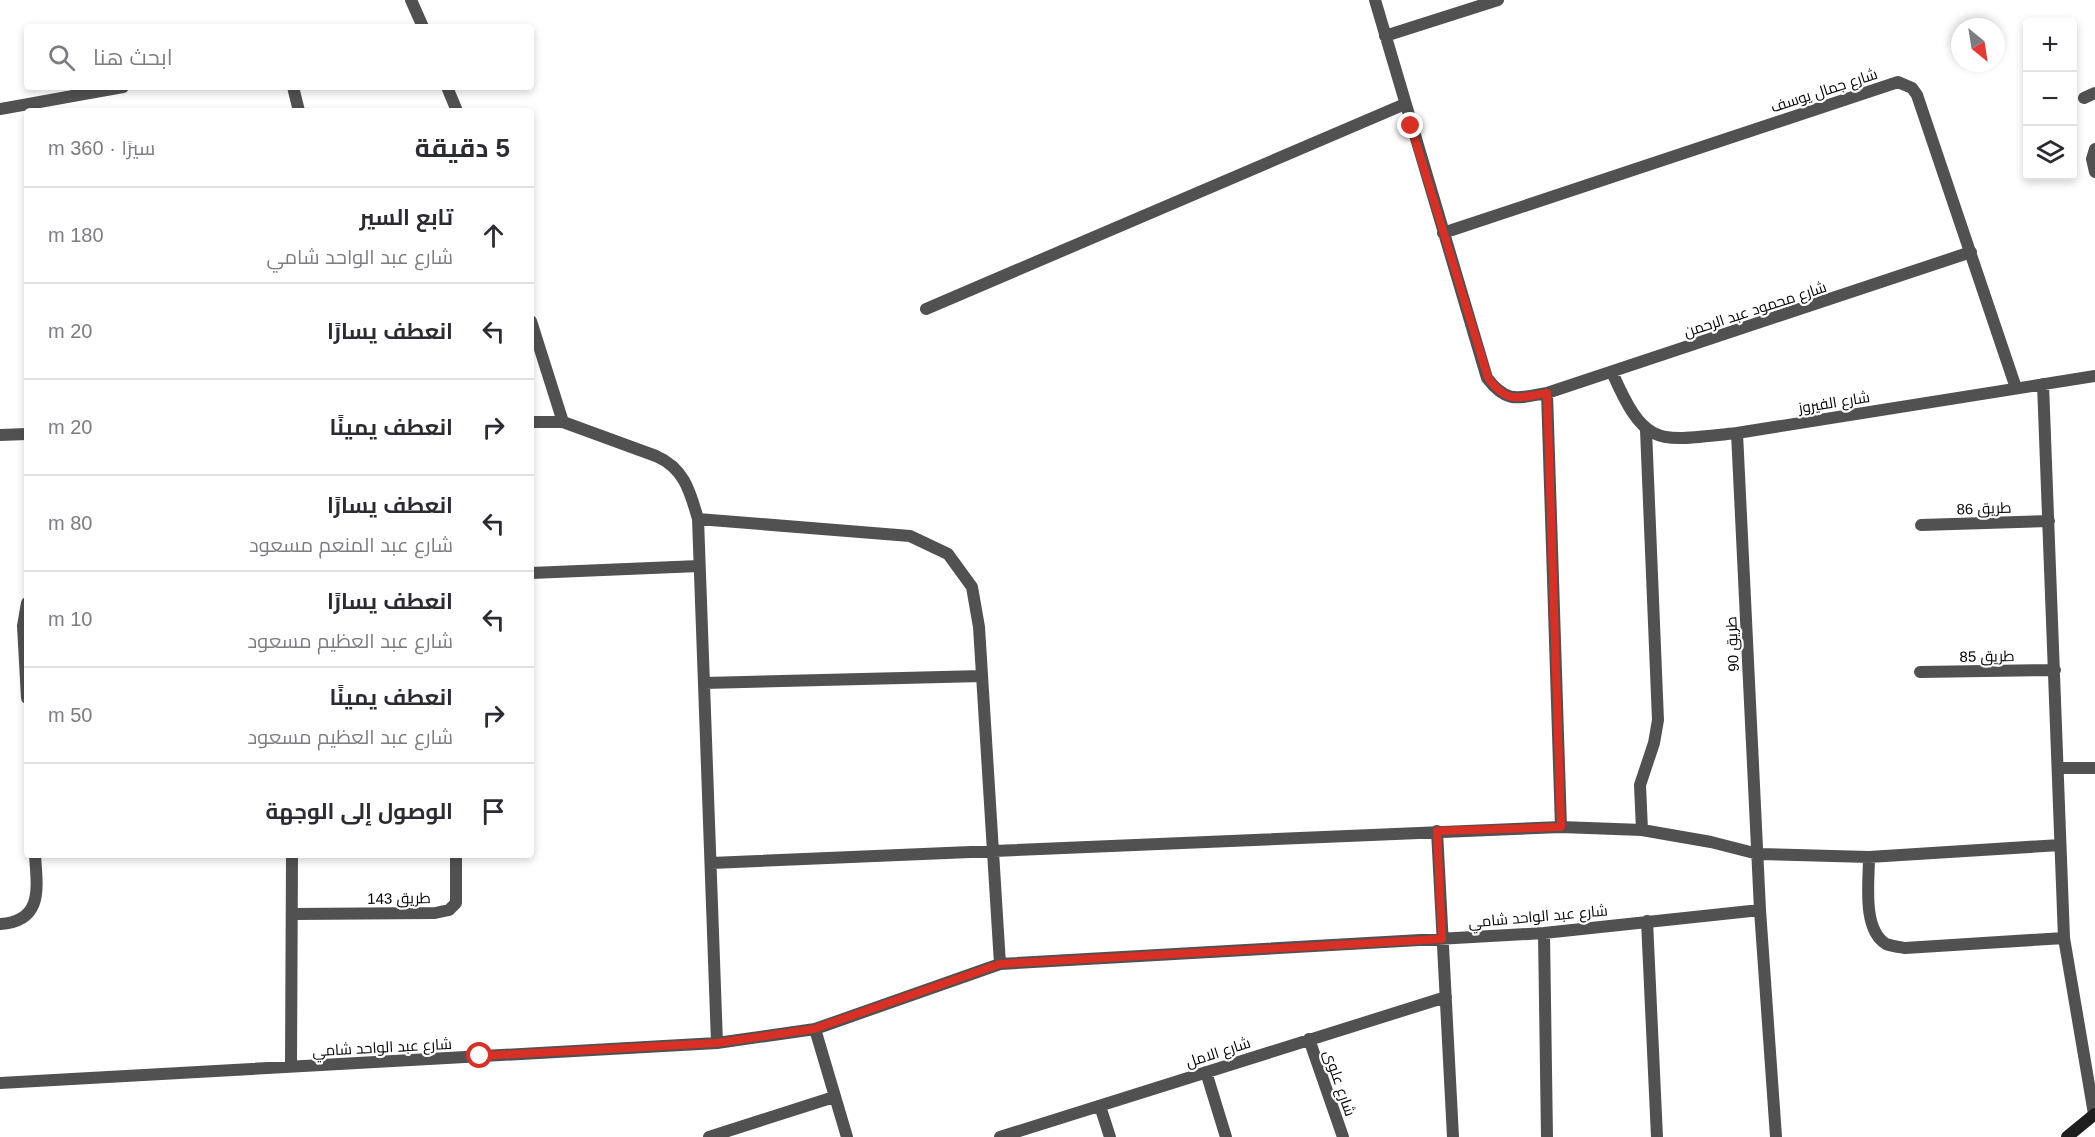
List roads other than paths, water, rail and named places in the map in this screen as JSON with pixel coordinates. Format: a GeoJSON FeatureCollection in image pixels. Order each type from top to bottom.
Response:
{"type":"FeatureCollection","features":[{"type":"Feature","properties":{"kind":"main road"},"geometry":{"type":"LineString","coordinates":[[2067,1137],[2095,1114]]}},
{"type":"Feature","properties":{"kind":"street"},"geometry":{"type":"LineString","coordinates":[[411,0],[422,24]]}},
{"type":"Feature","properties":{"kind":"street"},"geometry":{"type":"LineString","coordinates":[[1375,0],[1443,233]]}},
{"type":"Feature","properties":{"kind":"street"},"geometry":{"type":"LineString","coordinates":[[1385,36],[1498,0]]}},
{"type":"Feature","properties":{"kind":"street","name":"شارع جمال يوسف"},"geometry":{"type":"LineString","coordinates":[[1443,233],[1898,82],[1912,88],[1917,95],[2016,388]]}},
{"type":"Feature","properties":{"kind":"street"},"geometry":{"type":"LineString","coordinates":[[0,110],[107,90]]}},
{"type":"Feature","properties":{"kind":"street"},"geometry":{"type":"LineString","coordinates":[[294,90],[298,108]]}},
{"type":"Feature","properties":{"kind":"street"},"geometry":{"type":"LineString","coordinates":[[448,90],[456,108]]}},
{"type":"Feature","properties":{"kind":"street"},"geometry":{"type":"LineString","coordinates":[[926,309],[1405,104]]}},
{"type":"Feature","properties":{"kind":"street"},"geometry":{"type":"LineString","coordinates":[[2095,149],[2092,159],[2095,172]]}},
{"type":"Feature","properties":{"kind":"street","name":"شارع محمود عبد الرحمن"},"geometry":{"type":"LineString","coordinates":[[1443,233],[1488,378],[1505,397],[1515,398],[1547,393],[1971,252]]}},
{"type":"Feature","properties":{"kind":"street"},"geometry":{"type":"LineString","coordinates":[[534,330],[563,422]]}},
{"type":"Feature","properties":{"kind":"street"},"geometry":{"type":"LineString","coordinates":[[1612,372],[1633,416],[1646,430],[1658,720],[1654,743],[1640,785],[1642,830]]}},
{"type":"Feature","properties":{"kind":"street","name":"شارع الفيروز"},"geometry":{"type":"LineString","coordinates":[[1646,430],[1659,436],[1682,439],[1737,433],[2095,376]]}},
{"type":"Feature","properties":{"kind":"street"},"geometry":{"type":"LineString","coordinates":[[2043,384],[2060,768],[2060,845],[2064,938],[2095,1114]]}},
{"type":"Feature","properties":{"kind":"street"},"geometry":{"type":"LineString","coordinates":[[1547,393],[1561,827]]}},
{"type":"Feature","properties":{"kind":"street"},"geometry":{"type":"LineString","coordinates":[[534,422],[563,422],[668,461],[689,485],[698,519],[717,1043]]}},
{"type":"Feature","properties":{"kind":"street","name":"طريق 90"},"geometry":{"type":"LineString","coordinates":[[1737,433],[1760,910],[1776,1137]]}},
{"type":"Feature","properties":{"kind":"street"},"geometry":{"type":"LineString","coordinates":[[0,435],[24,434]]}},
{"type":"Feature","properties":{"kind":"street"},"geometry":{"type":"LineString","coordinates":[[698,519],[910,536],[948,554],[972,587],[979,627],[1000,964]]}},
{"type":"Feature","properties":{"kind":"street","name":"طريق 86"},"geometry":{"type":"LineString","coordinates":[[1921,525],[2049,521]]}},
{"type":"Feature","properties":{"kind":"street"},"geometry":{"type":"LineString","coordinates":[[534,573],[699,566]]}},
{"type":"Feature","properties":{"kind":"street"},"geometry":{"type":"LineString","coordinates":[[24,620],[24,644]]}},
{"type":"Feature","properties":{"kind":"street","name":"طريق 85"},"geometry":{"type":"LineString","coordinates":[[1920,672],[2055,670]]}},
{"type":"Feature","properties":{"kind":"street"},"geometry":{"type":"LineString","coordinates":[[704,683],[982,676]]}},
{"type":"Feature","properties":{"kind":"street"},"geometry":{"type":"LineString","coordinates":[[2060,768],[2095,768]]}},
{"type":"Feature","properties":{"kind":"street"},"geometry":{"type":"LineString","coordinates":[[711,863],[1561,827],[1642,830],[1711,842],[1758,854],[1869,857],[2060,845]]}},
{"type":"Feature","properties":{"kind":"street"},"geometry":{"type":"LineString","coordinates":[[1437,831],[1453,1137]]}},
{"type":"Feature","properties":{"kind":"street"},"geometry":{"type":"LineString","coordinates":[[1869,857],[1870,918],[1877,936],[1888,945],[1905,948],[2064,938]]}},
{"type":"Feature","properties":{"kind":"street"},"geometry":{"type":"LineString","coordinates":[[0,924],[23,918],[34,907],[38,892],[36,858]]}},
{"type":"Feature","properties":{"kind":"street"},"geometry":{"type":"LineString","coordinates":[[291,1067],[292,858]]}},
{"type":"Feature","properties":{"kind":"street","name":"طريق 143"},"geometry":{"type":"LineString","coordinates":[[292,914],[435,913],[449,910],[456,903],[456,858]]}},
{"type":"Feature","properties":{"kind":"street","name":"شارع عبد الواحد شامي"},"geometry":{"type":"LineString","coordinates":[[0,1083],[717,1043],[814,1029],[1000,964],[1544,933],[1760,910]]}},
{"type":"Feature","properties":{"kind":"street"},"geometry":{"type":"LineString","coordinates":[[1647,921],[1657,1137]]}},
{"type":"Feature","properties":{"kind":"street"},"geometry":{"type":"LineString","coordinates":[[1544,933],[1547,1137]]}},
{"type":"Feature","properties":{"kind":"street","name":"شارع الامل"},"geometry":{"type":"LineString","coordinates":[[1000,1137],[1446,997]]}},
{"type":"Feature","properties":{"kind":"street"},"geometry":{"type":"LineString","coordinates":[[814,1029],[847,1137]]}},
{"type":"Feature","properties":{"kind":"street","name":"شارع علوى"},"geometry":{"type":"LineString","coordinates":[[1309,1039],[1343,1137]]}},
{"type":"Feature","properties":{"kind":"street"},"geometry":{"type":"LineString","coordinates":[[1206,1072],[1226,1137]]}},
{"type":"Feature","properties":{"kind":"street"},"geometry":{"type":"LineString","coordinates":[[709,1137],[834,1097]]}},
{"type":"Feature","properties":{"kind":"street"},"geometry":{"type":"LineString","coordinates":[[1100,1106],[1110,1137]]}}]}
